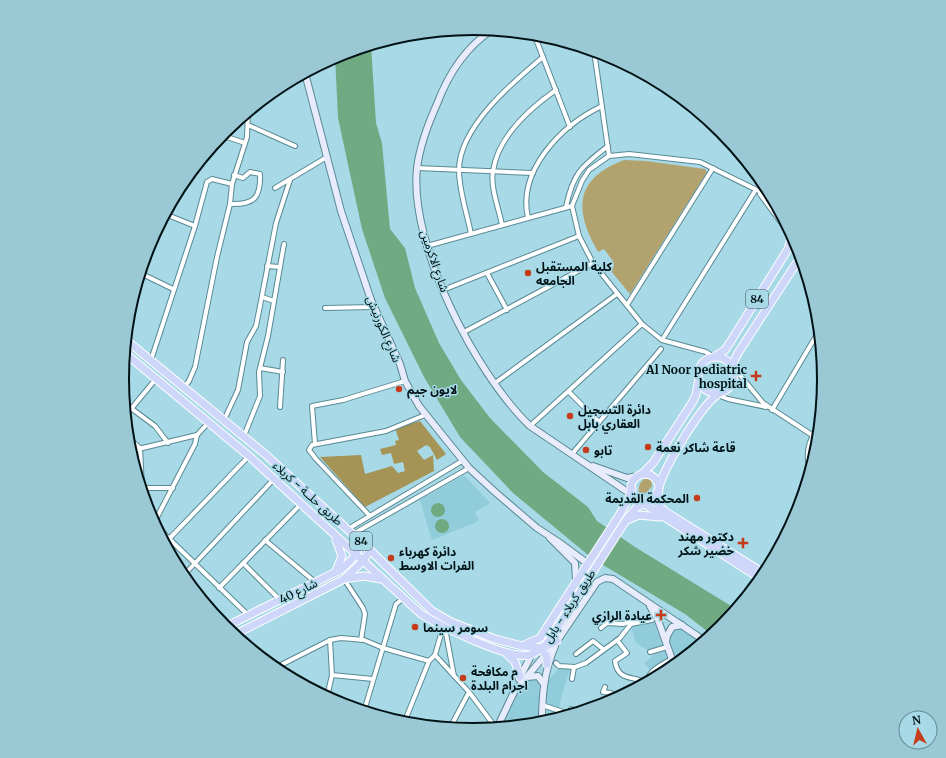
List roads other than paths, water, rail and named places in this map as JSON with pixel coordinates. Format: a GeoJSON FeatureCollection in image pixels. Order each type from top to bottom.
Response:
{"type":"FeatureCollection","features":[{"type":"Feature","properties":{"kind":"main road","name":"84"},"geometry":{"type":"LineString","coordinates":[[622,525],[637,507],[640,475],[653,463],[696,395],[699,369],[703,363],[725,350],[790,245]]}},
{"type":"Feature","properties":{"kind":"main road","name":"84"},"geometry":{"type":"LineString","coordinates":[[540,638],[576,579],[615,522],[638,497],[658,490],[667,467],[704,408],[718,394],[727,390],[732,384],[734,377],[733,368],[738,353],[797,262]]}},
{"type":"Feature","properties":{"kind":"main road","name":"طريق حلــة - كربلاء"},"geometry":{"type":"LineString","coordinates":[[131,344],[244,436],[353,530],[362,543],[432,611],[451,622],[495,639],[538,651]]}},
{"type":"Feature","properties":{"kind":"main road"},"geometry":{"type":"LineString","coordinates":[[714,357],[723,358],[733,368]]}},
{"type":"Feature","properties":{"kind":"main road","name":"طريق حلــة - كربلاء"},"geometry":{"type":"LineString","coordinates":[[130,359],[209,421],[249,456],[421,614],[444,628],[504,652],[520,655],[538,651]]}},
{"type":"Feature","properties":{"kind":"main road"},"geometry":{"type":"LineString","coordinates":[[699,379],[702,387],[707,391],[718,394]]}},
{"type":"Feature","properties":{"kind":"main road"},"geometry":{"type":"LineString","coordinates":[[640,475],[653,476],[657,478],[658,504],[666,512],[759,570]]}},
{"type":"Feature","properties":{"kind":"main road"},"geometry":{"type":"LineString","coordinates":[[638,497],[667,520],[755,575]]}},
{"type":"Feature","properties":{"kind":"main road"},"geometry":{"type":"LineString","coordinates":[[622,525],[628,519],[639,515],[657,516],[667,520]]}},
{"type":"Feature","properties":{"kind":"main road","name":"طريق كربلاء - بابل"},"geometry":{"type":"LineString","coordinates":[[538,651],[548,642],[622,525]]}},
{"type":"Feature","properties":{"kind":"main road"},"geometry":{"type":"LineString","coordinates":[[333,534],[340,546],[342,556],[334,573]]}},
{"type":"Feature","properties":{"kind":"main road","name":"شارع 40"},"geometry":{"type":"LineString","coordinates":[[232,624],[342,569],[355,555],[362,543]]}},
{"type":"Feature","properties":{"kind":"main road","name":"شارع 40"},"geometry":{"type":"LineString","coordinates":[[240,632],[344,579],[363,561],[370,550]]}},
{"type":"Feature","properties":{"kind":"main road"},"geometry":{"type":"LineString","coordinates":[[344,579],[364,576],[384,580]]}},
{"type":"Feature","properties":{"kind":"main road"},"geometry":{"type":"LineString","coordinates":[[522,646],[540,638],[542,641],[557,641]]}},
{"type":"Feature","properties":{"kind":"main road"},"geometry":{"type":"LineString","coordinates":[[547,664],[538,651],[557,641]]}},
{"type":"Feature","properties":{"kind":"main road"},"geometry":{"type":"LineString","coordinates":[[504,652],[515,662],[524,677]]}},
{"type":"Feature","properties":{"kind":"street","name":"شارع الاكرمين"},"geometry":{"type":"LineString","coordinates":[[485,36],[475,43],[462,58],[440,95],[425,135],[417,168],[418,202],[427,246],[443,290],[464,332],[495,383],[516,412],[530,426],[638,497]]}},
{"type":"Feature","properties":{"kind":"street"},"geometry":{"type":"LineString","coordinates":[[537,41],[570,127]]}},
{"type":"Feature","properties":{"kind":"street"},"geometry":{"type":"LineString","coordinates":[[471,234],[459,170],[463,153],[470,137],[481,119],[506,89],[543,57]]}},
{"type":"Feature","properties":{"kind":"street"},"geometry":{"type":"LineString","coordinates":[[595,57],[610,156]]}},
{"type":"Feature","properties":{"kind":"street","name":"شارع الكورنيش"},"geometry":{"type":"LineString","coordinates":[[306,78],[341,211],[374,307],[400,364],[406,381],[425,415],[462,461],[537,528],[548,535]]}},
{"type":"Feature","properties":{"kind":"street"},"geometry":{"type":"LineString","coordinates":[[502,225],[493,171],[504,144],[517,123],[528,111],[556,90]]}},
{"type":"Feature","properties":{"kind":"street"},"geometry":{"type":"LineString","coordinates":[[528,218],[525,200],[534,173],[549,147],[570,127],[589,112],[602,106]]}},
{"type":"Feature","properties":{"kind":"street"},"geometry":{"type":"LineString","coordinates":[[184,387],[189,381],[195,367],[216,258],[230,204],[234,176],[245,143],[248,118]]}},
{"type":"Feature","properties":{"kind":"street"},"geometry":{"type":"LineString","coordinates":[[248,125],[295,146]]}},
{"type":"Feature","properties":{"kind":"street"},"geometry":{"type":"LineString","coordinates":[[228,138],[245,143]]}},
{"type":"Feature","properties":{"kind":"street"},"geometry":{"type":"LineString","coordinates":[[566,207],[575,177],[588,161],[608,146]]}},
{"type":"Feature","properties":{"kind":"street"},"geometry":{"type":"LineString","coordinates":[[714,357],[706,352],[662,340],[642,324],[593,263],[579,236],[572,206],[582,182],[589,170],[610,156],[628,154],[700,162],[762,193]]}},
{"type":"Feature","properties":{"kind":"street"},"geometry":{"type":"LineString","coordinates":[[275,188],[327,158]]}},
{"type":"Feature","properties":{"kind":"street"},"geometry":{"type":"LineString","coordinates":[[417,168],[534,173]]}},
{"type":"Feature","properties":{"kind":"street"},"geometry":{"type":"LineString","coordinates":[[627,305],[713,168]]}},
{"type":"Feature","properties":{"kind":"street"},"geometry":{"type":"LineString","coordinates":[[230,204],[252,201],[258,194],[260,174],[250,172],[243,178],[234,176]]}},
{"type":"Feature","properties":{"kind":"street"},"geometry":{"type":"LineString","coordinates":[[151,360],[173,289],[195,226],[208,180],[232,184]]}},
{"type":"Feature","properties":{"kind":"street"},"geometry":{"type":"LineString","coordinates":[[224,420],[238,390],[247,342],[256,326],[276,223],[290,180]]}},
{"type":"Feature","properties":{"kind":"street"},"geometry":{"type":"LineString","coordinates":[[757,191],[775,215]]}},
{"type":"Feature","properties":{"kind":"street"},"geometry":{"type":"LineString","coordinates":[[662,340],[757,191]]}},
{"type":"Feature","properties":{"kind":"street"},"geometry":{"type":"LineString","coordinates":[[427,246],[572,206]]}},
{"type":"Feature","properties":{"kind":"street"},"geometry":{"type":"LineString","coordinates":[[170,216],[195,226]]}},
{"type":"Feature","properties":{"kind":"street"},"geometry":{"type":"LineString","coordinates":[[443,290],[579,236]]}},
{"type":"Feature","properties":{"kind":"street"},"geometry":{"type":"LineString","coordinates":[[244,436],[260,396],[260,368],[268,336],[284,244]]}},
{"type":"Feature","properties":{"kind":"street"},"geometry":{"type":"LineString","coordinates":[[464,332],[593,263]]}},
{"type":"Feature","properties":{"kind":"street"},"geometry":{"type":"LineString","coordinates":[[267,266],[280,267]]}},
{"type":"Feature","properties":{"kind":"street"},"geometry":{"type":"LineString","coordinates":[[487,273],[507,310]]}},
{"type":"Feature","properties":{"kind":"street"},"geometry":{"type":"LineString","coordinates":[[145,275],[173,289]]}},
{"type":"Feature","properties":{"kind":"street"},"geometry":{"type":"LineString","coordinates":[[495,383],[617,294]]}},
{"type":"Feature","properties":{"kind":"street"},"geometry":{"type":"LineString","coordinates":[[262,297],[274,301]]}},
{"type":"Feature","properties":{"kind":"street"},"geometry":{"type":"LineString","coordinates":[[325,308],[374,307]]}},
{"type":"Feature","properties":{"kind":"street"},"geometry":{"type":"LineString","coordinates":[[530,426],[642,324]]}},
{"type":"Feature","properties":{"kind":"street"},"geometry":{"type":"LineString","coordinates":[[770,408],[814,338]]}},
{"type":"Feature","properties":{"kind":"street"},"geometry":{"type":"LineString","coordinates":[[572,454],[661,349]]}},
{"type":"Feature","properties":{"kind":"street"},"geometry":{"type":"LineString","coordinates":[[280,407],[283,360]]}},
{"type":"Feature","properties":{"kind":"street"},"geometry":{"type":"LineString","coordinates":[[260,368],[282,372]]}},
{"type":"Feature","properties":{"kind":"street"},"geometry":{"type":"LineString","coordinates":[[733,368],[770,408],[812,436]]}},
{"type":"Feature","properties":{"kind":"street"},"geometry":{"type":"LineString","coordinates":[[155,380],[133,409],[155,426],[168,443]]}},
{"type":"Feature","properties":{"kind":"street"},"geometry":{"type":"LineString","coordinates":[[315,444],[312,406],[343,400],[406,381]]}},
{"type":"Feature","properties":{"kind":"street"},"geometry":{"type":"LineString","coordinates":[[569,392],[599,422]]}},
{"type":"Feature","properties":{"kind":"street"},"geometry":{"type":"LineString","coordinates":[[718,394],[770,408]]}},
{"type":"Feature","properties":{"kind":"street"},"geometry":{"type":"LineString","coordinates":[[369,515],[309,450],[312,445],[315,444],[386,431],[425,415]]}},
{"type":"Feature","properties":{"kind":"street"},"geometry":{"type":"LineString","coordinates":[[158,517],[195,444],[197,435],[209,421]]}},
{"type":"Feature","properties":{"kind":"street"},"geometry":{"type":"LineString","coordinates":[[137,449],[168,443],[197,435]]}},
{"type":"Feature","properties":{"kind":"street"},"geometry":{"type":"LineString","coordinates":[[808,455],[807,449],[812,437]]}},
{"type":"Feature","properties":{"kind":"street"},"geometry":{"type":"LineString","coordinates":[[136,444],[140,448],[141,468]]}},
{"type":"Feature","properties":{"kind":"street"},"geometry":{"type":"LineString","coordinates":[[248,616],[169,539],[249,456]]}},
{"type":"Feature","properties":{"kind":"street"},"geometry":{"type":"LineString","coordinates":[[353,530],[369,515],[462,461]]}},
{"type":"Feature","properties":{"kind":"street","name":"شارع الاكرمين"},"geometry":{"type":"LineString","coordinates":[[585,462],[627,478],[640,475]]}},
{"type":"Feature","properties":{"kind":"street"},"geometry":{"type":"LineString","coordinates":[[353,530],[469,468]]}},
{"type":"Feature","properties":{"kind":"street"},"geometry":{"type":"LineString","coordinates":[[187,571],[274,478]]}},
{"type":"Feature","properties":{"kind":"street"},"geometry":{"type":"LineString","coordinates":[[146,488],[173,488]]}},
{"type":"Feature","properties":{"kind":"street"},"geometry":{"type":"LineString","coordinates":[[219,588],[300,504]]}},
{"type":"Feature","properties":{"kind":"street"},"geometry":{"type":"LineString","coordinates":[[548,535],[589,561]]}},
{"type":"Feature","properties":{"kind":"street"},"geometry":{"type":"LineString","coordinates":[[548,535],[553,542],[575,563],[577,574],[576,579]]}},
{"type":"Feature","properties":{"kind":"street"},"geometry":{"type":"LineString","coordinates":[[265,540],[315,582]]}},
{"type":"Feature","properties":{"kind":"street"},"geometry":{"type":"LineString","coordinates":[[243,563],[280,600]]}},
{"type":"Feature","properties":{"kind":"street"},"geometry":{"type":"LineString","coordinates":[[344,579],[363,608],[365,614],[361,640]]}},
{"type":"Feature","properties":{"kind":"street"},"geometry":{"type":"LineString","coordinates":[[542,716],[547,664],[557,641],[597,582],[602,579],[612,579],[701,637]]}},
{"type":"Feature","properties":{"kind":"street"},"geometry":{"type":"LineString","coordinates":[[638,596],[654,612],[672,659]]}},
{"type":"Feature","properties":{"kind":"street"},"geometry":{"type":"LineString","coordinates":[[365,706],[396,604],[404,598]]}},
{"type":"Feature","properties":{"kind":"street"},"geometry":{"type":"LineString","coordinates":[[601,628],[607,623],[617,625],[641,620],[643,621]]}},
{"type":"Feature","properties":{"kind":"street"},"geometry":{"type":"LineString","coordinates":[[556,664],[559,666],[574,667],[592,660],[617,640],[631,624],[652,620]]}},
{"type":"Feature","properties":{"kind":"street"},"geometry":{"type":"LineString","coordinates":[[667,645],[667,636],[672,627],[679,625],[684,626]]}},
{"type":"Feature","properties":{"kind":"street"},"geometry":{"type":"LineString","coordinates":[[407,716],[429,661],[435,655],[444,628]]}},
{"type":"Feature","properties":{"kind":"street"},"geometry":{"type":"LineString","coordinates":[[444,628],[454,676]]}},
{"type":"Feature","properties":{"kind":"street"},"geometry":{"type":"LineString","coordinates":[[282,665],[330,640],[341,638],[361,640],[429,661]]}},
{"type":"Feature","properties":{"kind":"street"},"geometry":{"type":"LineString","coordinates":[[499,722],[514,692],[538,651],[540,638]]}},
{"type":"Feature","properties":{"kind":"street"},"geometry":{"type":"LineString","coordinates":[[328,691],[332,675],[330,640]]}},
{"type":"Feature","properties":{"kind":"street"},"geometry":{"type":"LineString","coordinates":[[617,640],[627,653],[615,661],[617,671],[624,676],[638,681]]}},
{"type":"Feature","properties":{"kind":"street"},"geometry":{"type":"LineString","coordinates":[[576,654],[593,641],[604,649]]}},
{"type":"Feature","properties":{"kind":"street"},"geometry":{"type":"LineString","coordinates":[[650,652],[667,645]]}},
{"type":"Feature","properties":{"kind":"street"},"geometry":{"type":"LineString","coordinates":[[524,677],[538,651]]}},
{"type":"Feature","properties":{"kind":"street"},"geometry":{"type":"LineString","coordinates":[[435,655],[469,692],[492,722]]}},
{"type":"Feature","properties":{"kind":"street"},"geometry":{"type":"LineString","coordinates":[[648,675],[656,668],[663,665]]}},
{"type":"Feature","properties":{"kind":"street"},"geometry":{"type":"LineString","coordinates":[[572,679],[574,667]]}},
{"type":"Feature","properties":{"kind":"street"},"geometry":{"type":"LineString","coordinates":[[332,675],[373,679]]}},
{"type":"Feature","properties":{"kind":"street"},"geometry":{"type":"LineString","coordinates":[[524,677],[538,676],[544,683]]}},
{"type":"Feature","properties":{"kind":"street"},"geometry":{"type":"LineString","coordinates":[[605,687],[603,692],[612,694]]}},
{"type":"Feature","properties":{"kind":"street"},"geometry":{"type":"LineString","coordinates":[[453,722],[469,692]]}},
{"type":"Feature","properties":{"kind":"street"},"geometry":{"type":"LineString","coordinates":[[542,705],[561,711]]}},
{"type":"Feature","properties":{"kind":"place","name":"كلية المستقبل الجامعه"},"geometry":{"type":"Point","coordinates":[528,273]}},
{"type":"Feature","properties":{"kind":"place","name":"Al Noor pediatric hospital"},"geometry":{"type":"Point","coordinates":[756,376]}},
{"type":"Feature","properties":{"kind":"place","name":"لايون جيم"},"geometry":{"type":"Point","coordinates":[399,389]}},
{"type":"Feature","properties":{"kind":"place","name":"دائرة التسجيل العقاري بابل"},"geometry":{"type":"Point","coordinates":[570,416]}},
{"type":"Feature","properties":{"kind":"place","name":"قاعة شاكر نعمة"},"geometry":{"type":"Point","coordinates":[648,447]}},
{"type":"Feature","properties":{"kind":"place","name":"تابو"},"geometry":{"type":"Point","coordinates":[586,450]}},
{"type":"Feature","properties":{"kind":"place","name":"المحكمة القديمة"},"geometry":{"type":"Point","coordinates":[697,498]}},
{"type":"Feature","properties":{"kind":"place","name":"دكتور مهند خضير شكر"},"geometry":{"type":"Point","coordinates":[743,543]}},
{"type":"Feature","properties":{"kind":"place","name":"دائرة كهرباء الفرات الاوسط"},"geometry":{"type":"Point","coordinates":[391,558]}},
{"type":"Feature","properties":{"kind":"place","name":"عيادة الرازي"},"geometry":{"type":"Point","coordinates":[661,615]}},
{"type":"Feature","properties":{"kind":"place","name":"سومر سينما"},"geometry":{"type":"Point","coordinates":[415,627]}},
{"type":"Feature","properties":{"kind":"place","name":"م مكافحة اجرام البلدة"},"geometry":{"type":"Point","coordinates":[463,678]}}]}
